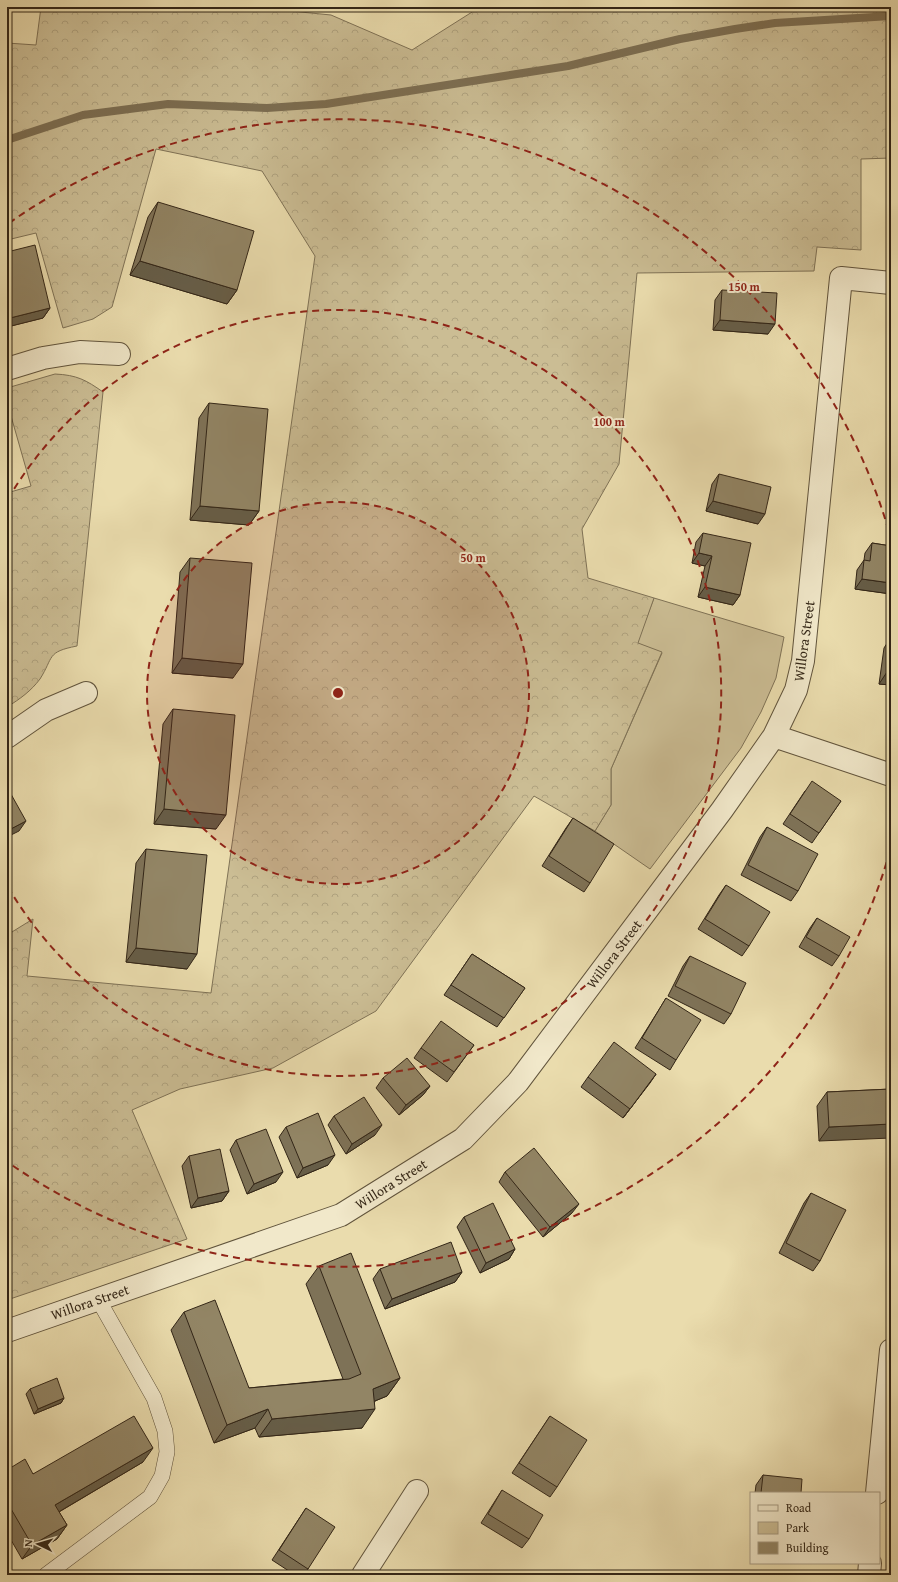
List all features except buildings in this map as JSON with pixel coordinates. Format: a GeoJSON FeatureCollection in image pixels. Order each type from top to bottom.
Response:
{"type":"FeatureCollection","features":[{"type":"Feature","properties":{"kind":"street","name":"Willora Street"},"geometry":{"type":"LineString","coordinates":[[7,1331],[342,1215],[463,1139],[518,1082],[722,810],[774,736],[796,690],[803,661],[841,278],[891,283]]}},
{"type":"Feature","properties":{"kind":"street"},"geometry":{"type":"LineString","coordinates":[[7,369],[43,358],[80,352],[119,354]]}},
{"type":"Feature","properties":{"kind":"street"},"geometry":{"type":"LineString","coordinates":[[7,736],[46,710],[86,693]]}},
{"type":"Feature","properties":{"kind":"street"},"geometry":{"type":"LineString","coordinates":[[774,736],[891,775]]}},
{"type":"Feature","properties":{"kind":"street"},"geometry":{"type":"LineString","coordinates":[[877,1492],[891,1350]]}},
{"type":"Feature","properties":{"kind":"street"},"geometry":{"type":"LineString","coordinates":[[363,1575],[417,1491]]}},
{"type":"Feature","properties":{"kind":"street"},"geometry":{"type":"LineString","coordinates":[[869,1575],[870,1564]]}},
{"type":"Feature","properties":{"kind":"lane"},"geometry":{"type":"LineString","coordinates":[[46,1575],[150,1497],[162,1476],[167,1452],[165,1431],[154,1398],[98,1299]]}},
{"type":"Feature","properties":{"kind":"green space"},"geometry":{"type":"Polygon","coordinates":[[[41,7],[250,7],[331,15],[412,50],[480,7],[891,7],[891,158],[861,159],[861,250],[817,247],[814,271],[637,273],[619,464],[582,529],[588,578],[654,598],[638,643],[662,652],[611,769],[611,805],[595,831],[534,796],[376,1011],[273,1068],[180,1089],[132,1110],[187,1239],[7,1300],[7,935],[33,919],[27,976],[211,993],[315,256],[262,171],[156,149],[112,307],[93,319],[63,328],[36,233],[7,240],[7,43],[36,45],[41,7]]]}},
{"type":"Feature","properties":{"kind":"green space"},"geometry":{"type":"Polygon","coordinates":[[[55,374],[81,379],[103,392],[77,646],[55,653],[37,683],[7,707],[7,493],[31,486],[7,402],[7,388],[55,374]]]}},
{"type":"Feature","properties":{"kind":"green space"},"geometry":{"type":"Polygon","coordinates":[[[654,598],[784,637],[776,678],[761,712],[741,748],[650,869],[595,831],[611,805],[611,769],[662,653],[637,643],[654,598]]]}},
{"type":"Feature","properties":{"kind":"waterway"},"geometry":{"type":"LineString","coordinates":[[7,140],[83,115],[168,104],[267,108],[326,104],[568,66],[680,39],[735,29],[775,23],[891,16]]}}]}
